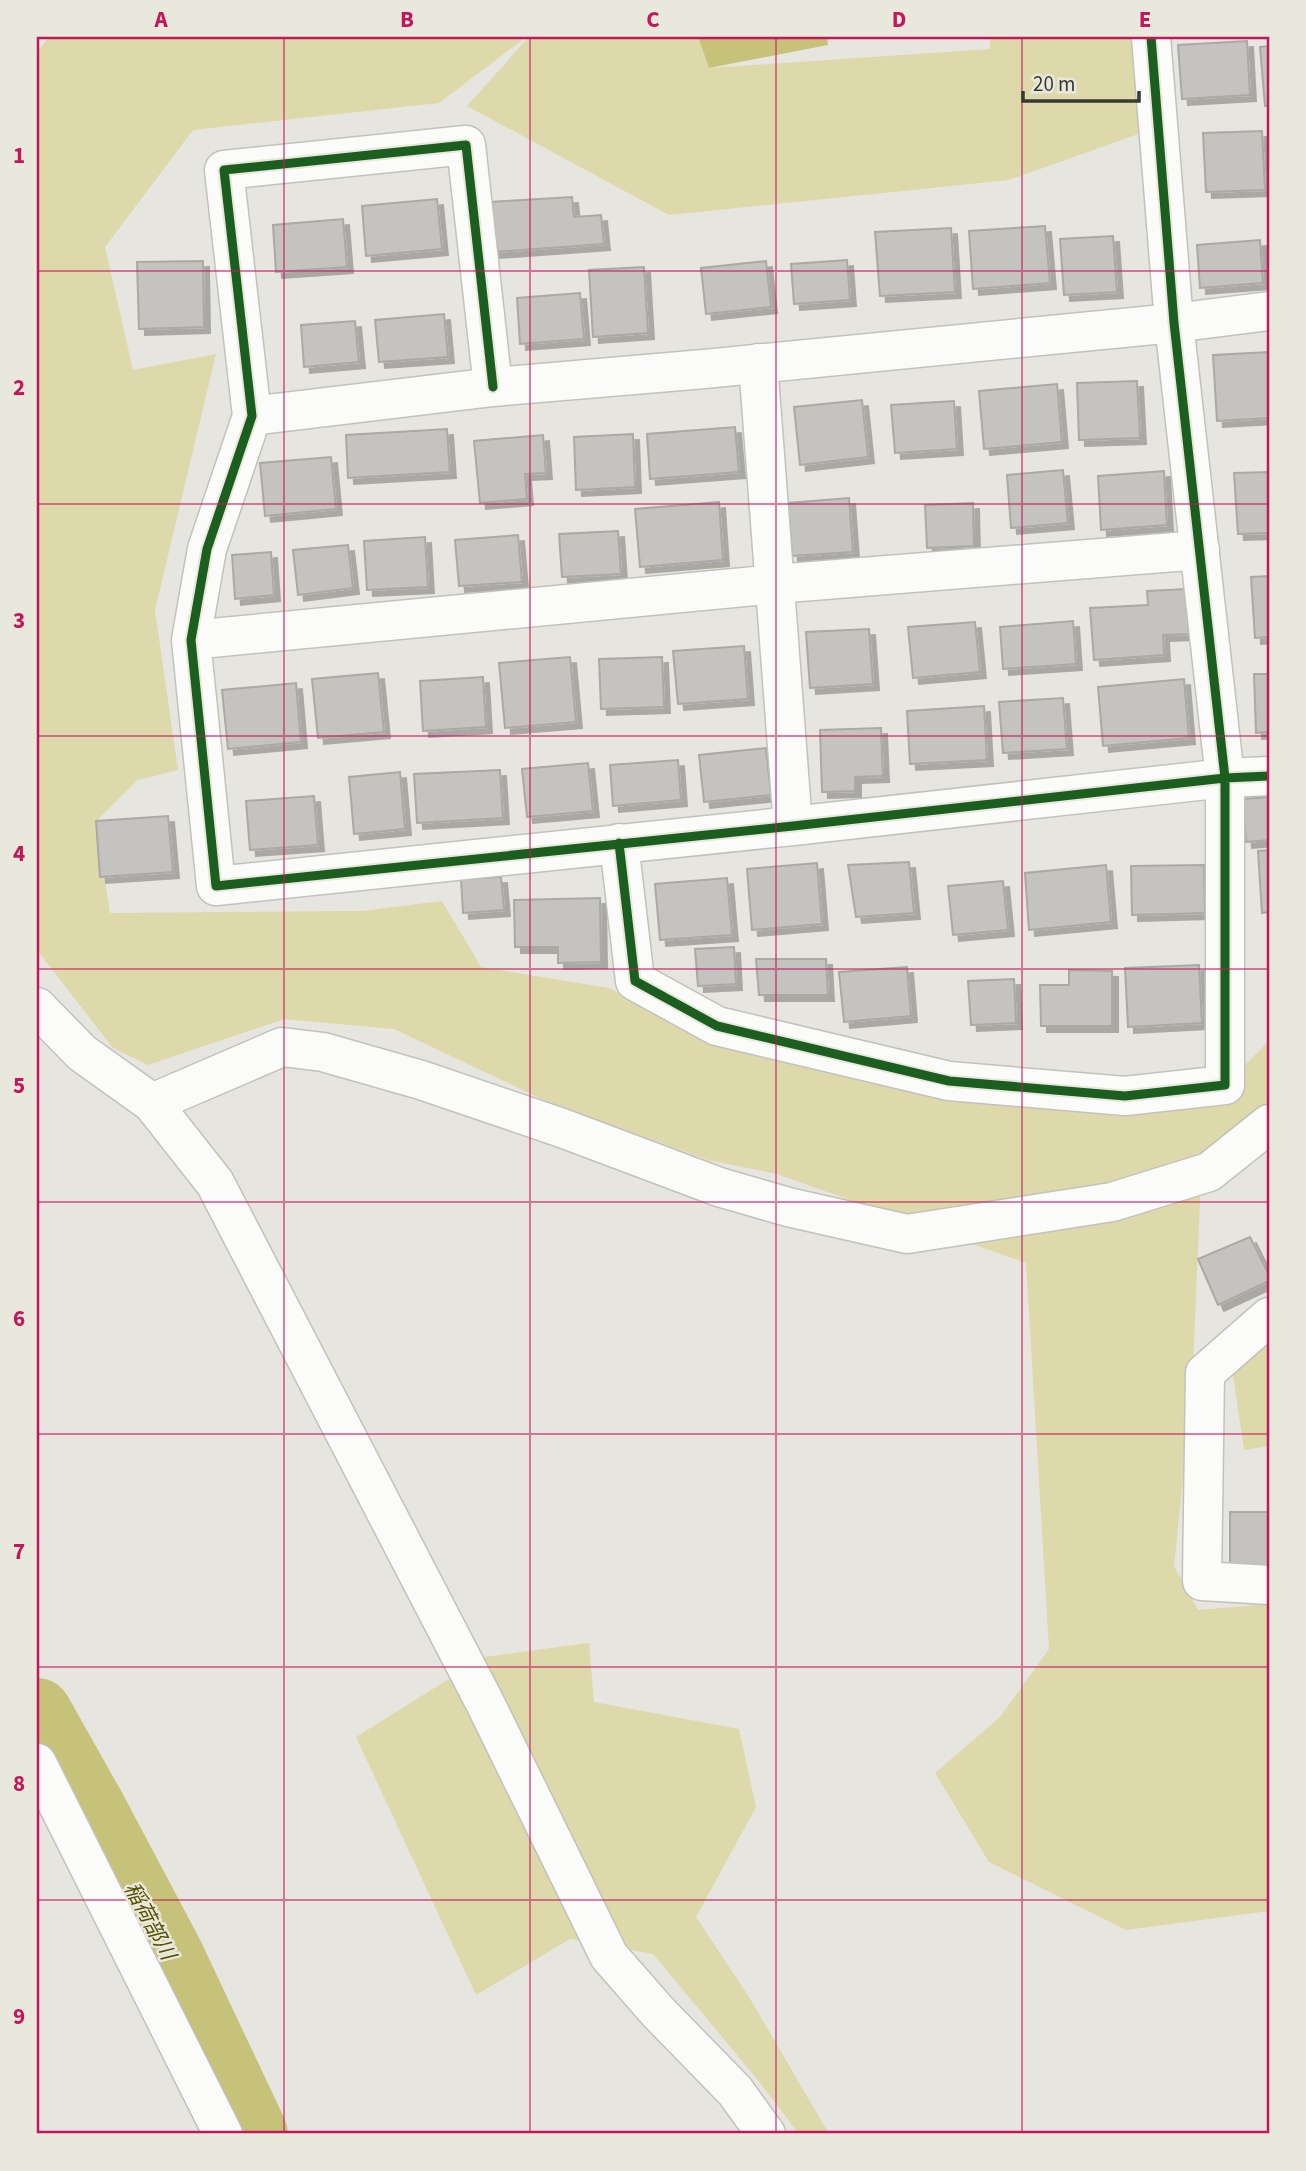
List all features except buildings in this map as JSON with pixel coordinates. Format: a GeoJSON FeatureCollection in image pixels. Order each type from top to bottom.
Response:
{"type":"FeatureCollection","features":[{"type":"Feature","properties":{"kind":"street"},"geometry":{"type":"LineString","coordinates":[[619,843],[635,981],[717,1026],[949,1081],[1125,1096],[1225,1085],[1225,778],[1174,323],[1151,37]]}},
{"type":"Feature","properties":{"kind":"street"},"geometry":{"type":"LineString","coordinates":[[493,387],[466,145],[225,170],[252,416],[207,549],[191,640],[216,886],[1225,778],[1269,776]]}},
{"type":"Feature","properties":{"kind":"street"},"geometry":{"type":"LineString","coordinates":[[252,416],[493,387],[1174,323],[1269,311]]}},
{"type":"Feature","properties":{"kind":"street"},"geometry":{"type":"LineString","coordinates":[[758,363],[793,826]]}},
{"type":"Feature","properties":{"kind":"street"},"geometry":{"type":"LineString","coordinates":[[191,640],[775,584],[1200,550]]}},
{"type":"Feature","properties":{"kind":"street"},"geometry":{"type":"LineString","coordinates":[[37,1007],[82,1054],[152,1103],[215,1183],[485,1703],[609,1956],[658,2012],[735,2091],[766,2134]]}},
{"type":"Feature","properties":{"kind":"street"},"geometry":{"type":"LineString","coordinates":[[152,1103],[282,1047],[323,1052],[447,1088],[719,1187],[788,1207],[907,1234],[1112,1202],[1209,1172],[1269,1124]]}},
{"type":"Feature","properties":{"kind":"street"},"geometry":{"type":"LineString","coordinates":[[1269,1317],[1205,1373],[1202,1581],[1269,1585]]}},
{"type":"Feature","properties":{"kind":"street"},"geometry":{"type":"LineString","coordinates":[[37,1763],[223,2134]]}},
{"type":"Feature","properties":{"kind":"shaded area"},"geometry":{"type":"Polygon","coordinates":[[[49,37],[526,37],[439,103],[193,130],[105,247],[133,370],[216,354],[155,610],[178,770],[138,780],[96,821],[110,913],[362,911],[442,901],[481,967],[609,988],[687,1025],[1106,1095],[1225,1085],[1269,1041],[1269,1135],[1201,1177],[1192,1391],[1174,1566],[1198,1610],[1269,1604],[1269,1911],[1126,1930],[989,1862],[935,1773],[1000,1717],[1049,1649],[1026,1263],[777,1174],[708,1160],[548,1102],[394,1029],[284,1019],[148,1065],[113,1048],[37,950],[37,52],[49,37]]]}},
{"type":"Feature","properties":{"kind":"shaded area"},"geometry":{"type":"Polygon","coordinates":[[[529,37],[698,37],[709,68],[990,49],[990,37],[1143,37],[1158,127],[1009,180],[669,215],[467,106],[529,37]]]}},
{"type":"Feature","properties":{"kind":"shaded area"},"geometry":{"type":"Polygon","coordinates":[[[698,37],[827,37],[828,45],[709,68],[698,37]]]}},
{"type":"Feature","properties":{"kind":"shaded area"},"geometry":{"type":"Polygon","coordinates":[[[1269,1341],[1269,1446],[1244,1450],[1231,1361],[1269,1341]]]}},
{"type":"Feature","properties":{"kind":"shaded area"},"geometry":{"type":"Polygon","coordinates":[[[589,1643],[594,1702],[739,1729],[756,1807],[696,1917],[749,1997],[829,2134],[799,2134],[653,1954],[570,1939],[476,1995],[356,1737],[484,1657],[589,1643]]]}},
{"type":"Feature","properties":{"kind":"waterway","name":"稲荷部川"},"geometry":{"type":"LineString","coordinates":[[37,1713],[169,1956],[253,2134]]}},
{"type":"Feature","properties":{"kind":"cycle path"},"geometry":{"type":"LineString","coordinates":[[619,843],[635,981],[717,1026],[949,1081],[1125,1096],[1225,1085],[1225,778],[1174,323],[1151,37]]}},
{"type":"Feature","properties":{"kind":"cycle path"},"geometry":{"type":"LineString","coordinates":[[493,387],[466,145],[224,170],[252,416],[207,549],[191,640],[216,886],[1225,778],[1269,776]]}}]}
